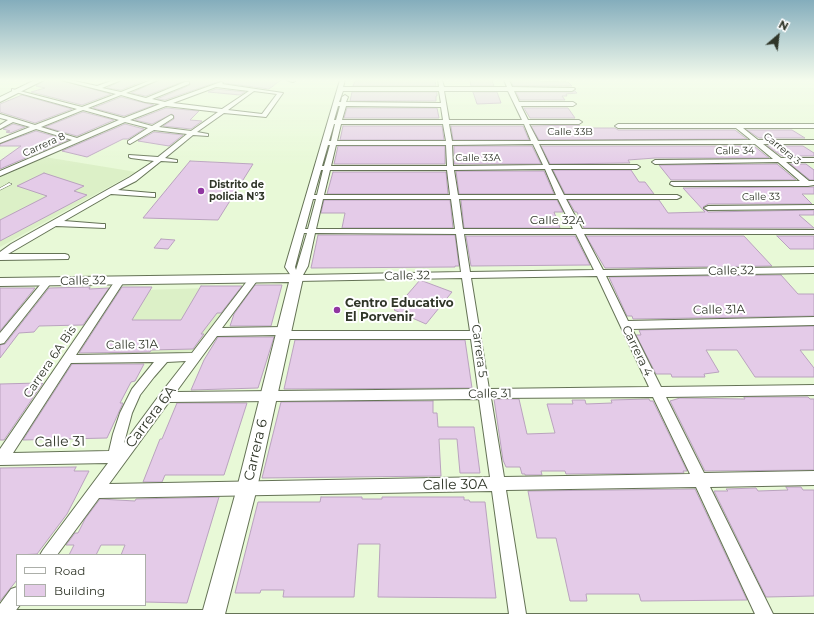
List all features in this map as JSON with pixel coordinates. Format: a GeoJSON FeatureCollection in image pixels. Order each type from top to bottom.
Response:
{"type":"FeatureCollection","features":[{"type":"Feature","properties":{"kind":"street"},"geometry":{"type":"LineString","coordinates":[[83,109],[154,128],[206,135]]}},
{"type":"Feature","properties":{"kind":"street"},"geometry":{"type":"LineString","coordinates":[[0,141],[83,109]]}},
{"type":"Feature","properties":{"kind":"street","name":"Carrera 8"},"geometry":{"type":"LineString","coordinates":[[0,174],[152,109]]}},
{"type":"Feature","properties":{"kind":"street"},"geometry":{"type":"LineString","coordinates":[[207,109],[264,116],[269,109]]}},
{"type":"Feature","properties":{"kind":"street"},"geometry":{"type":"LineString","coordinates":[[0,256],[14,246],[133,179],[192,133],[227,109]]}},
{"type":"Feature","properties":{"kind":"street","name":"Carrera 6"},"geometry":{"type":"LineString","coordinates":[[296,278],[290,267],[325,143],[335,122],[339,109]]}},
{"type":"Feature","properties":{"kind":"street","name":"Carrera 5"},"geometry":{"type":"LineString","coordinates":[[444,109],[449,143],[450,168],[459,232],[467,275],[519,622]]}},
{"type":"Feature","properties":{"kind":"street","name":"Carrera 4"},"geometry":{"type":"LineString","coordinates":[[519,109],[768,622]]}},
{"type":"Feature","properties":{"kind":"street"},"geometry":{"type":"LineString","coordinates":[[0,116],[77,140]]}},
{"type":"Feature","properties":{"kind":"street"},"geometry":{"type":"LineString","coordinates":[[130,142],[171,117]]}},
{"type":"Feature","properties":{"kind":"street"},"geometry":{"type":"LineString","coordinates":[[0,127],[13,120]]}},
{"type":"Feature","properties":{"kind":"street"},"geometry":{"type":"LineString","coordinates":[[335,122],[579,122]]}},
{"type":"Feature","properties":{"kind":"street","name":"Carrera 6"},"geometry":{"type":"LineString","coordinates":[[211,622],[247,488],[296,278],[303,266],[328,168],[334,143],[335,122]]}},
{"type":"Feature","properties":{"kind":"street"},"geometry":{"type":"LineString","coordinates":[[618,126],[814,126]]}},
{"type":"Feature","properties":{"kind":"street","name":"Carrera 3"},"geometry":{"type":"LineString","coordinates":[[737,126],[810,183],[814,188]]}},
{"type":"Feature","properties":{"kind":"street","name":"Calle 33B"},"geometry":{"type":"LineString","coordinates":[[325,143],[814,142]]}},
{"type":"Feature","properties":{"kind":"street"},"geometry":{"type":"LineString","coordinates":[[131,156],[175,161]]}},
{"type":"Feature","properties":{"kind":"street","name":"Calle 34"},"geometry":{"type":"LineString","coordinates":[[656,162],[814,160]]}},
{"type":"Feature","properties":{"kind":"street","name":"Calle 33A"},"geometry":{"type":"LineString","coordinates":[[318,168],[637,167]]}},
{"type":"Feature","properties":{"kind":"street"},"geometry":{"type":"LineString","coordinates":[[674,184],[810,183]]}},
{"type":"Feature","properties":{"kind":"street"},"geometry":{"type":"LineString","coordinates":[[111,192],[152,195]]}},
{"type":"Feature","properties":{"kind":"street","name":"Calle 32A"},"geometry":{"type":"LineString","coordinates":[[310,197],[677,197]]}},
{"type":"Feature","properties":{"kind":"street","name":"Calle 33"},"geometry":{"type":"LineString","coordinates":[[708,208],[814,206]]}},
{"type":"Feature","properties":{"kind":"street"},"geometry":{"type":"LineString","coordinates":[[54,223],[102,226]]}},
{"type":"Feature","properties":{"kind":"street","name":"Calle 32A"},"geometry":{"type":"LineString","coordinates":[[300,231],[814,232]]}},
{"type":"Feature","properties":{"kind":"street"},"geometry":{"type":"LineString","coordinates":[[0,256],[65,257]]}},
{"type":"Feature","properties":{"kind":"street","name":"Calle 32"},"geometry":{"type":"LineString","coordinates":[[0,282],[814,270]]}},
{"type":"Feature","properties":{"kind":"street","name":"Carrera 6A"},"geometry":{"type":"LineString","coordinates":[[49,554],[96,491],[118,457],[166,397],[254,278]]}},
{"type":"Feature","properties":{"kind":"street","name":"Carrera 6A Bis"},"geometry":{"type":"LineString","coordinates":[[1,459],[120,280]]}},
{"type":"Feature","properties":{"kind":"street"},"geometry":{"type":"LineString","coordinates":[[0,340],[48,281]]}},
{"type":"Feature","properties":{"kind":"street","name":"Calle 31A"},"geometry":{"type":"LineString","coordinates":[[625,325],[814,321]]}},
{"type":"Feature","properties":{"kind":"street"},"geometry":{"type":"LineString","coordinates":[[214,332],[476,335]]}},
{"type":"Feature","properties":{"kind":"street"},"geometry":{"type":"LineString","coordinates":[[118,457],[119,434],[126,413],[136,392],[165,357]]}},
{"type":"Feature","properties":{"kind":"street","name":"Calle 31A"},"geometry":{"type":"LineString","coordinates":[[68,359],[196,357]]}},
{"type":"Feature","properties":{"kind":"street","name":"Calle 31"},"geometry":{"type":"LineString","coordinates":[[166,397],[814,390]]}},
{"type":"Feature","properties":{"kind":"street","name":"Calle 31"},"geometry":{"type":"LineString","coordinates":[[1,459],[118,457]]}},
{"type":"Feature","properties":{"kind":"street","name":"Calle 30A"},"geometry":{"type":"LineString","coordinates":[[96,491],[814,478]]}},
{"type":"Feature","properties":{"kind":"street"},"geometry":{"type":"LineString","coordinates":[[0,618],[16,596]]}},
{"type":"Feature","properties":{"kind":"street"},"geometry":{"type":"LineString","coordinates":[[0,622],[814,622]]}},
{"type":"Feature","properties":{"kind":"lane"},"geometry":{"type":"LineString","coordinates":[[0,189],[10,184]]}},
{"type":"Feature","properties":{"kind":"shaded area"},"geometry":{"type":"Polygon","coordinates":[[[45,157],[136,172],[0,247],[0,177],[45,157]]]}},
{"type":"Feature","properties":{"kind":"shaded area"},"geometry":{"type":"Polygon","coordinates":[[[240,287],[190,358],[104,361],[144,290],[240,287]]]}},
{"type":"Feature","properties":{"kind":"building"},"geometry":{"type":"Polygon","coordinates":[[[0,109],[72,109],[35,123],[0,112],[0,109]]]}},
{"type":"Feature","properties":{"kind":"building"},"geometry":{"type":"Polygon","coordinates":[[[97,109],[143,109],[124,116],[97,109]]]}},
{"type":"Feature","properties":{"kind":"building"},"geometry":{"type":"Polygon","coordinates":[[[163,109],[177,109],[199,111],[190,120],[202,121],[191,129],[163,126],[174,119],[172,114],[152,124],[135,120],[163,109]]]}},
{"type":"Feature","properties":{"kind":"building"},"geometry":{"type":"Polygon","coordinates":[[[347,109],[437,109],[439,118],[344,118],[347,109]]]}},
{"type":"Feature","properties":{"kind":"building"},"geometry":{"type":"Polygon","coordinates":[[[525,109],[569,109],[575,118],[530,118],[525,109]]]}},
{"type":"Feature","properties":{"kind":"building"},"geometry":{"type":"Polygon","coordinates":[[[83,112],[114,120],[77,136],[45,127],[83,112]]]}},
{"type":"Feature","properties":{"kind":"building"},"geometry":{"type":"Polygon","coordinates":[[[13,124],[25,127],[10,133],[6,132],[10,131],[3,129],[13,124]]]}},
{"type":"Feature","properties":{"kind":"building"},"geometry":{"type":"Polygon","coordinates":[[[125,124],[144,129],[128,139],[123,139],[87,157],[62,151],[125,124]]]}},
{"type":"Feature","properties":{"kind":"building"},"geometry":{"type":"Polygon","coordinates":[[[579,125],[580,128],[615,128],[618,130],[735,130],[747,139],[539,140],[531,126],[579,125]]]}},
{"type":"Feature","properties":{"kind":"building"},"geometry":{"type":"Polygon","coordinates":[[[343,126],[442,126],[444,140],[340,140],[343,126]]]}},
{"type":"Feature","properties":{"kind":"building"},"geometry":{"type":"Polygon","coordinates":[[[451,126],[523,126],[529,140],[453,140],[451,126]]]}},
{"type":"Feature","properties":{"kind":"building"},"geometry":{"type":"Polygon","coordinates":[[[747,130],[792,130],[805,138],[759,138],[747,130]]]}},
{"type":"Feature","properties":{"kind":"building"},"geometry":{"type":"Polygon","coordinates":[[[36,131],[68,140],[0,169],[0,161],[21,146],[0,146],[0,144],[36,131]]]}},
{"type":"Feature","properties":{"kind":"building"},"geometry":{"type":"Polygon","coordinates":[[[154,132],[183,135],[169,146],[138,141],[154,132]]]}},
{"type":"Feature","properties":{"kind":"building"},"geometry":{"type":"Polygon","coordinates":[[[338,146],[445,146],[445,164],[334,164],[338,146]]]}},
{"type":"Feature","properties":{"kind":"building"},"geometry":{"type":"Polygon","coordinates":[[[454,146],[532,146],[541,164],[454,164],[454,146]]]}},
{"type":"Feature","properties":{"kind":"building"},"geometry":{"type":"Polygon","coordinates":[[[541,146],[754,146],[769,158],[655,158],[628,160],[630,163],[550,164],[541,146]]]}},
{"type":"Feature","properties":{"kind":"building"},"geometry":{"type":"Polygon","coordinates":[[[767,146],[803,146],[814,153],[814,156],[782,156],[767,146]]]}},
{"type":"Feature","properties":{"kind":"building","name":"Distrito de policia N°3"},"geometry":{"type":"Polygon","coordinates":[[[190,161],[253,164],[218,220],[143,218],[190,161]]]}},
{"type":"Feature","properties":{"kind":"building"},"geometry":{"type":"Polygon","coordinates":[[[777,164],[796,180],[671,180],[659,165],[777,164]]]}},
{"type":"Feature","properties":{"kind":"building"},"geometry":{"type":"Polygon","coordinates":[[[790,164],[806,164],[814,170],[814,180],[810,180],[790,164]]]}},
{"type":"Feature","properties":{"kind":"building"},"geometry":{"type":"Polygon","coordinates":[[[553,170],[631,170],[639,182],[645,182],[654,194],[565,194],[553,170]]]}},
{"type":"Feature","properties":{"kind":"building"},"geometry":{"type":"Polygon","coordinates":[[[456,171],[544,171],[554,194],[459,194],[456,171]]]}},
{"type":"Feature","properties":{"kind":"building"},"geometry":{"type":"Polygon","coordinates":[[[333,172],[446,172],[448,194],[327,194],[333,172]]]}},
{"type":"Feature","properties":{"kind":"building"},"geometry":{"type":"Polygon","coordinates":[[[44,173],[84,186],[74,191],[87,195],[0,241],[0,220],[47,196],[17,186],[44,173]]]}},
{"type":"Feature","properties":{"kind":"building"},"geometry":{"type":"Polygon","coordinates":[[[814,187],[814,194],[802,194],[812,204],[708,204],[703,207],[708,212],[814,210],[814,215],[799,215],[814,228],[584,228],[577,212],[575,212],[568,200],[659,200],[668,213],[705,212],[683,188],[814,187]]]}},
{"type":"Feature","properties":{"kind":"building"},"geometry":{"type":"Polygon","coordinates":[[[324,200],[450,200],[453,228],[342,228],[345,213],[321,213],[324,200]]]}},
{"type":"Feature","properties":{"kind":"building"},"geometry":{"type":"Polygon","coordinates":[[[461,200],[557,200],[563,212],[554,212],[560,228],[464,228],[461,200]]]}},
{"type":"Feature","properties":{"kind":"building"},"geometry":{"type":"Polygon","coordinates":[[[318,235],[455,235],[459,266],[311,268],[318,235]]]}},
{"type":"Feature","properties":{"kind":"building"},"geometry":{"type":"Polygon","coordinates":[[[466,236],[575,236],[590,265],[471,266],[466,236]]]}},
{"type":"Feature","properties":{"kind":"building"},"geometry":{"type":"Polygon","coordinates":[[[586,236],[744,236],[772,266],[605,268],[586,236]]]}},
{"type":"Feature","properties":{"kind":"building"},"geometry":{"type":"Polygon","coordinates":[[[777,236],[814,236],[814,249],[790,249],[777,236]]]}},
{"type":"Feature","properties":{"kind":"building"},"geometry":{"type":"Polygon","coordinates":[[[161,239],[175,240],[168,249],[154,248],[161,239]]]}},
{"type":"Feature","properties":{"kind":"building"},"geometry":{"type":"Polygon","coordinates":[[[781,275],[798,294],[814,294],[814,316],[633,319],[632,316],[627,316],[609,277],[781,275]]]}},
{"type":"Feature","properties":{"kind":"building"},"geometry":{"type":"Polygon","coordinates":[[[420,280],[452,292],[426,324],[394,310],[420,280]]]}},
{"type":"Feature","properties":{"kind":"building"},"geometry":{"type":"Polygon","coordinates":[[[255,285],[282,285],[271,326],[230,326],[234,314],[255,285]]]}},
{"type":"Feature","properties":{"kind":"building"},"geometry":{"type":"Polygon","coordinates":[[[201,286],[242,286],[221,313],[217,313],[201,334],[204,334],[193,349],[151,350],[150,352],[79,353],[122,287],[152,287],[132,320],[181,320],[201,286]]]}},
{"type":"Feature","properties":{"kind":"building"},"geometry":{"type":"Polygon","coordinates":[[[90,287],[89,289],[109,288],[83,325],[39,326],[34,332],[19,333],[0,358],[0,345],[5,344],[49,288],[90,287]]]}},
{"type":"Feature","properties":{"kind":"building"},"geometry":{"type":"Polygon","coordinates":[[[0,288],[35,288],[0,331],[0,288]]]}},
{"type":"Feature","properties":{"kind":"building"},"geometry":{"type":"Polygon","coordinates":[[[814,326],[814,350],[800,350],[814,368],[814,377],[755,377],[737,350],[706,350],[719,372],[704,374],[705,377],[672,377],[671,374],[656,374],[636,335],[641,335],[639,330],[814,326]]]}},
{"type":"Feature","properties":{"kind":"building"},"geometry":{"type":"Polygon","coordinates":[[[218,337],[274,337],[258,388],[191,390],[204,360],[218,337]]]}},
{"type":"Feature","properties":{"kind":"building"},"geometry":{"type":"Polygon","coordinates":[[[295,340],[465,340],[472,388],[284,389],[295,340]]]}},
{"type":"Feature","properties":{"kind":"building"},"geometry":{"type":"Polygon","coordinates":[[[72,364],[144,364],[135,381],[131,382],[120,403],[123,403],[107,438],[23,440],[72,364]]]}},
{"type":"Feature","properties":{"kind":"building"},"geometry":{"type":"Polygon","coordinates":[[[43,383],[4,440],[0,440],[0,384],[43,383]]]}},
{"type":"Feature","properties":{"kind":"building"},"geometry":{"type":"Polygon","coordinates":[[[744,397],[808,397],[810,399],[814,399],[814,470],[705,471],[670,401],[680,398],[745,399],[744,397]]]}},
{"type":"Feature","properties":{"kind":"building"},"geometry":{"type":"Polygon","coordinates":[[[494,399],[519,399],[527,434],[555,433],[547,404],[573,404],[572,400],[585,400],[586,404],[612,403],[611,400],[649,399],[650,401],[653,401],[687,471],[683,471],[684,473],[566,474],[565,471],[541,471],[542,475],[522,474],[520,467],[506,467],[503,460],[494,399]]]}},
{"type":"Feature","properties":{"kind":"building"},"geometry":{"type":"Polygon","coordinates":[[[433,401],[433,413],[437,413],[438,427],[474,427],[480,473],[460,473],[457,439],[439,439],[441,476],[262,478],[281,402],[433,401]]]}},
{"type":"Feature","properties":{"kind":"building"},"geometry":{"type":"Polygon","coordinates":[[[177,403],[247,403],[224,475],[165,475],[162,482],[143,482],[160,439],[162,439],[177,403]]]}},
{"type":"Feature","properties":{"kind":"building"},"geometry":{"type":"Polygon","coordinates":[[[76,467],[74,471],[89,471],[67,514],[37,554],[16,554],[16,581],[0,601],[0,468],[76,467]]]}},
{"type":"Feature","properties":{"kind":"building"},"geometry":{"type":"Polygon","coordinates":[[[786,487],[801,487],[803,490],[814,490],[814,596],[766,597],[714,491],[756,488],[758,491],[788,490],[786,487]]]}},
{"type":"Feature","properties":{"kind":"building"},"geometry":{"type":"Polygon","coordinates":[[[695,489],[747,600],[641,601],[639,594],[586,594],[587,601],[570,601],[556,538],[537,538],[528,491],[695,489]]]}},
{"type":"Feature","properties":{"kind":"building"},"geometry":{"type":"Polygon","coordinates":[[[219,497],[187,603],[146,602],[146,554],[121,554],[125,545],[101,545],[96,554],[70,554],[74,545],[66,545],[75,533],[78,533],[85,519],[100,499],[135,501],[136,499],[219,497]]]}},
{"type":"Feature","properties":{"kind":"building"},"geometry":{"type":"Polygon","coordinates":[[[321,497],[362,497],[362,499],[382,499],[382,497],[464,497],[464,500],[469,500],[470,502],[485,502],[496,598],[378,597],[380,544],[358,544],[354,597],[283,597],[284,590],[261,590],[260,593],[235,593],[258,502],[320,502],[321,497]]]}},
{"type":"Feature","properties":{"kind":"place","name":"Distrito de policia N°3"},"geometry":{"type":"Point","coordinates":[201,191]}},
{"type":"Feature","properties":{"kind":"place","name":"Centro Educativo El Porvenir"},"geometry":{"type":"Point","coordinates":[337,310]}}]}
